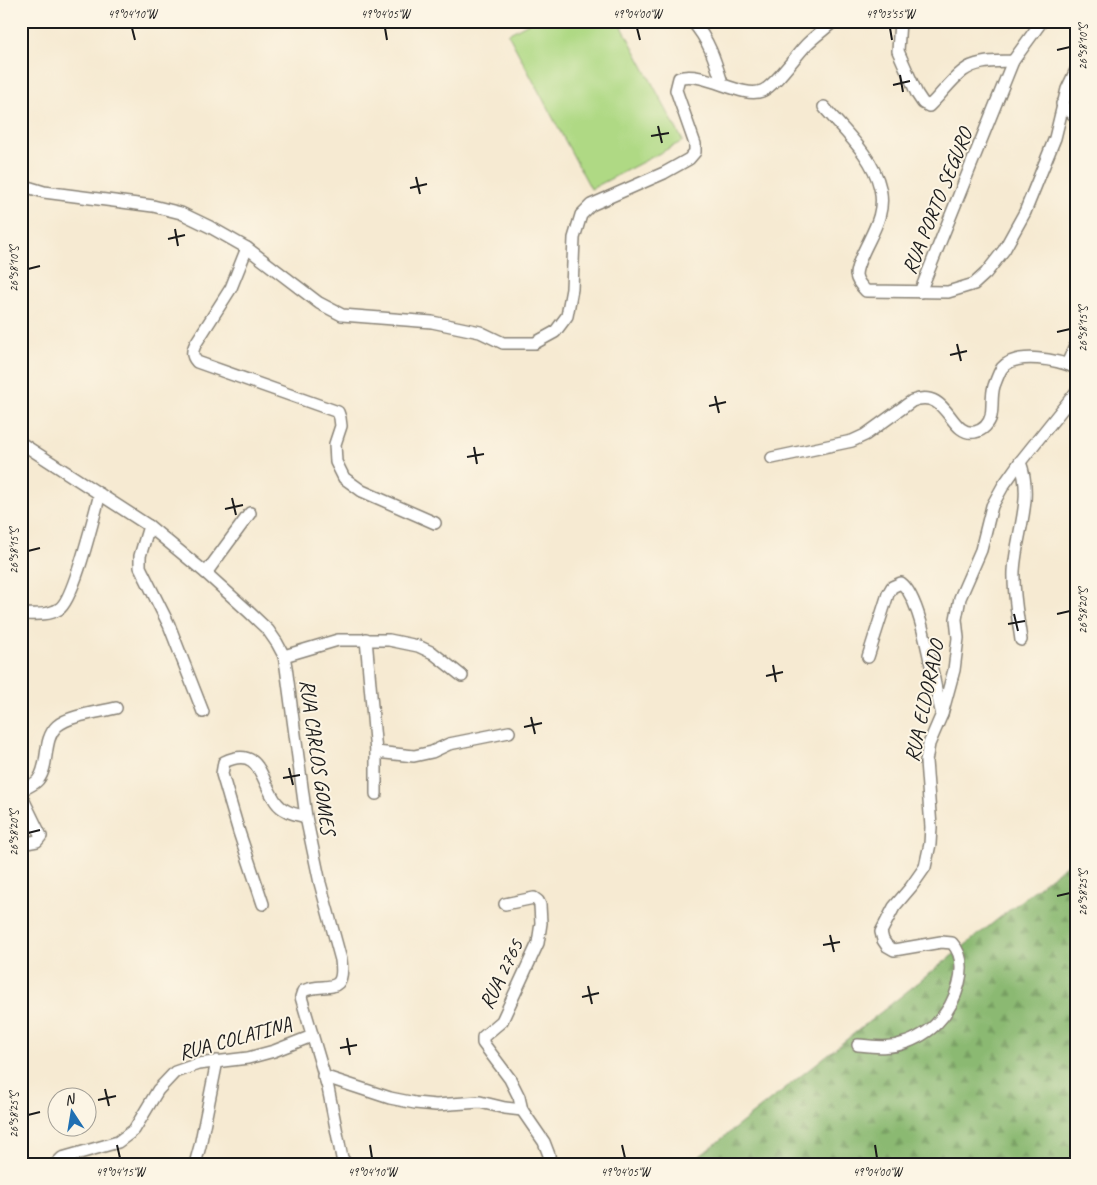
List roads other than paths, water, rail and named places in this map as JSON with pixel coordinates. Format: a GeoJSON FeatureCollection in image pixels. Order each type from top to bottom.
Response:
{"type":"FeatureCollection","features":[{"type":"Feature","properties":{"kind":"street"},"geometry":{"type":"LineString","coordinates":[[692,21],[710,47],[722,83]]}},
{"type":"Feature","properties":{"kind":"street"},"geometry":{"type":"LineString","coordinates":[[21,185],[44,192],[153,206],[181,213],[246,248],[319,303],[342,315],[432,322],[480,332],[503,343],[535,343],[555,332],[567,316],[572,289],[574,238],[581,215],[590,205],[664,173],[689,159],[695,152],[695,144],[676,90],[679,78],[686,76],[722,83],[750,94],[763,91],[774,83],[808,43],[834,21]]}},
{"type":"Feature","properties":{"kind":"street"},"geometry":{"type":"LineString","coordinates":[[900,21],[898,51],[916,94],[923,103],[929,106],[963,71],[975,65],[989,62],[1013,61]]}},
{"type":"Feature","properties":{"kind":"street","name":"RUA PORTO SEGURO"},"geometry":{"type":"LineString","coordinates":[[824,106],[871,162],[877,174],[881,190],[882,207],[880,217],[859,262],[856,275],[859,284],[866,291],[920,292],[1013,61],[1042,21]]}},
{"type":"Feature","properties":{"kind":"street"},"geometry":{"type":"LineString","coordinates":[[920,292],[948,292],[974,284],[986,273],[1004,250],[1024,212],[1055,138],[1062,104],[1076,70]]}},
{"type":"Feature","properties":{"kind":"street"},"geometry":{"type":"LineString","coordinates":[[1062,104],[1076,117]]}},
{"type":"Feature","properties":{"kind":"street"},"geometry":{"type":"LineString","coordinates":[[246,248],[231,288],[196,343],[192,351],[193,357],[197,362],[338,412],[341,426],[335,444],[336,462],[344,478],[362,491],[435,523]]}},
{"type":"Feature","properties":{"kind":"street"},"geometry":{"type":"LineString","coordinates":[[772,458],[852,441],[865,435],[912,401],[919,399],[933,400],[939,403],[958,426],[967,432],[975,432],[984,428],[990,417],[994,386],[1003,368],[1012,362],[1026,358],[1071,366],[1076,344]]}},
{"type":"Feature","properties":{"kind":"street","name":"RUA ELDORADO"},"geometry":{"type":"LineString","coordinates":[[858,1045],[888,1047],[905,1043],[936,1024],[951,1005],[958,988],[961,970],[960,957],[958,949],[952,943],[941,942],[894,950],[887,946],[881,932],[894,907],[925,866],[930,844],[931,827],[926,761],[929,744],[942,714],[954,670],[958,638],[956,619],[960,598],[981,550],[992,506],[1020,462],[1076,392]]}},
{"type":"Feature","properties":{"kind":"street","name":"RUA CARLOS GOMES"},"geometry":{"type":"LineString","coordinates":[[21,442],[149,526],[206,573],[268,630],[284,656],[295,723],[306,817],[320,883],[343,972],[341,980],[337,985],[308,988],[303,991],[301,997],[328,1088],[338,1143],[342,1158],[346,1164]]}},
{"type":"Feature","properties":{"kind":"street"},"geometry":{"type":"LineString","coordinates":[[1020,462],[1025,475],[1026,502],[1017,547],[1014,591],[1021,640]]}},
{"type":"Feature","properties":{"kind":"street"},"geometry":{"type":"LineString","coordinates":[[21,614],[45,614],[59,609],[66,602],[78,570],[100,494]]}},
{"type":"Feature","properties":{"kind":"street"},"geometry":{"type":"LineString","coordinates":[[206,573],[250,513]]}},
{"type":"Feature","properties":{"kind":"street"},"geometry":{"type":"LineString","coordinates":[[149,526],[140,556],[140,567],[168,625],[203,712]]}},
{"type":"Feature","properties":{"kind":"street"},"geometry":{"type":"LineString","coordinates":[[868,657],[888,594],[892,587],[901,583],[912,598],[929,651],[936,697],[942,714]]}},
{"type":"Feature","properties":{"kind":"street"},"geometry":{"type":"LineString","coordinates":[[284,656],[338,640],[389,640],[418,646],[433,653],[462,676]]}},
{"type":"Feature","properties":{"kind":"street"},"geometry":{"type":"LineString","coordinates":[[366,640],[376,752],[376,794]]}},
{"type":"Feature","properties":{"kind":"street"},"geometry":{"type":"LineString","coordinates":[[21,790],[38,780],[44,766],[47,745],[57,726],[81,716],[116,708]]}},
{"type":"Feature","properties":{"kind":"street"},"geometry":{"type":"LineString","coordinates":[[376,752],[414,756],[432,752],[449,744],[509,732]]}},
{"type":"Feature","properties":{"kind":"street"},"geometry":{"type":"LineString","coordinates":[[263,904],[222,774],[224,762],[235,757],[244,757],[257,765],[276,802],[282,808],[306,817]]}},
{"type":"Feature","properties":{"kind":"street"},"geometry":{"type":"LineString","coordinates":[[21,795],[41,836],[37,841],[21,844]]}},
{"type":"Feature","properties":{"kind":"street","name":"RUA 2765"},"geometry":{"type":"LineString","coordinates":[[505,904],[534,898],[540,904],[541,923],[538,943],[502,1021],[483,1037],[483,1043],[510,1079],[519,1097],[522,1110]]}},
{"type":"Feature","properties":{"kind":"street","name":"RUA COLATINA"},"geometry":{"type":"LineString","coordinates":[[56,1164],[62,1158],[118,1142],[134,1130],[158,1090],[175,1072],[217,1060],[248,1058],[274,1051],[312,1036]]}},
{"type":"Feature","properties":{"kind":"street"},"geometry":{"type":"LineString","coordinates":[[194,1164],[200,1146],[217,1060]]}},
{"type":"Feature","properties":{"kind":"street"},"geometry":{"type":"LineString","coordinates":[[323,1076],[390,1098],[415,1103],[436,1105],[480,1102],[522,1110],[544,1142],[550,1164]]}}]}
